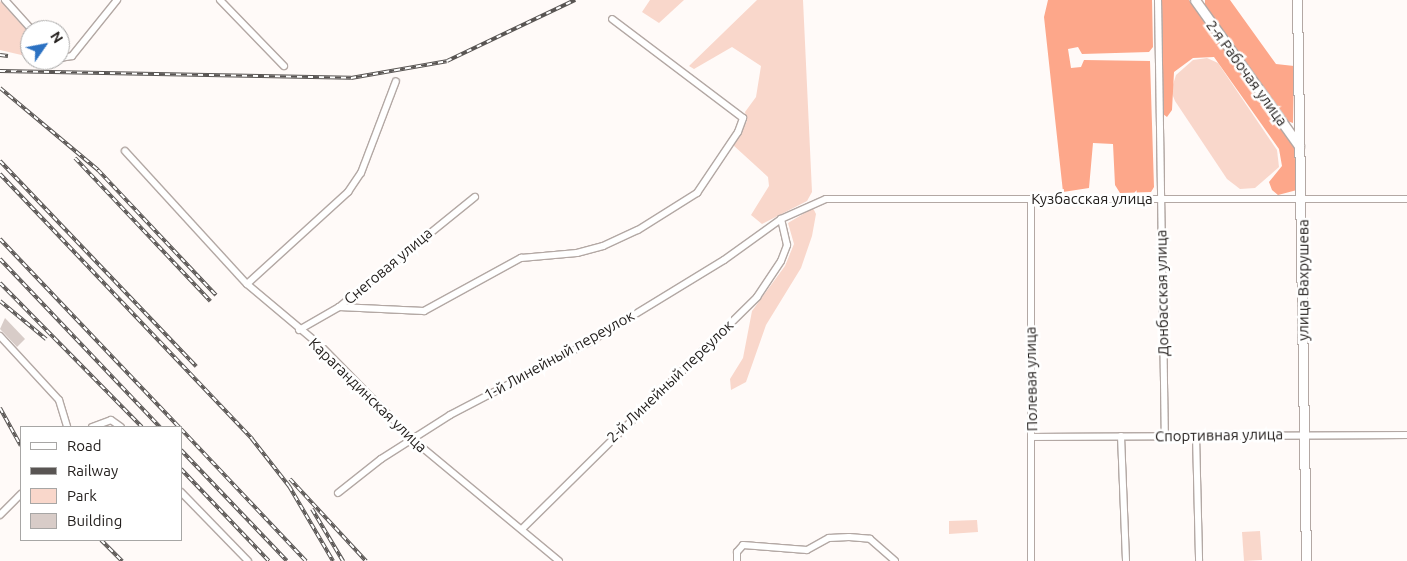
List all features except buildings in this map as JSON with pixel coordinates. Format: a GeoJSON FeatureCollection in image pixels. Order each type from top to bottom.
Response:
{"type":"FeatureCollection","features":[{"type":"Feature","properties":{"kind":"main road","name":"2-я Рабочая улица"},"geometry":{"type":"LineString","coordinates":[[1195,0],[1300,146]]}},
{"type":"Feature","properties":{"kind":"main road","name":"улица Вахрушева"},"geometry":{"type":"LineString","coordinates":[[1297,0],[1302,200],[1306,561]]}},
{"type":"Feature","properties":{"kind":"street"},"geometry":{"type":"LineString","coordinates":[[5,0],[23,20]]}},
{"type":"Feature","properties":{"kind":"street"},"geometry":{"type":"LineString","coordinates":[[70,57],[117,0]]}},
{"type":"Feature","properties":{"kind":"street"},"geometry":{"type":"LineString","coordinates":[[220,0],[284,66]]}},
{"type":"Feature","properties":{"kind":"street","name":"Донбасская улица"},"geometry":{"type":"LineString","coordinates":[[1158,0],[1165,436]]}},
{"type":"Feature","properties":{"kind":"street"},"geometry":{"type":"LineString","coordinates":[[338,307],[424,311],[521,258],[577,254],[621,238],[697,193],[742,124],[738,112],[612,19]]}},
{"type":"Feature","properties":{"kind":"street"},"geometry":{"type":"LineString","coordinates":[[247,284],[348,192],[361,173],[396,81]]}},
{"type":"Feature","properties":{"kind":"street","name":"Карагандинская улица"},"geometry":{"type":"LineString","coordinates":[[125,151],[247,284],[299,330],[321,346],[412,439],[494,509],[523,528],[559,561]]}},
{"type":"Feature","properties":{"kind":"street","name":"Снеговая улица"},"geometry":{"type":"LineString","coordinates":[[299,330],[338,307],[475,197]]}},
{"type":"Feature","properties":{"kind":"street","name":"Кузбасская улица"},"geometry":{"type":"LineString","coordinates":[[781,219],[801,209],[840,198],[1407,199]]}},
{"type":"Feature","properties":{"kind":"street","name":"Полевая улица"},"geometry":{"type":"LineString","coordinates":[[1031,199],[1032,560]]}},
{"type":"Feature","properties":{"kind":"street","name":"1-й Линейный переулок"},"geometry":{"type":"LineString","coordinates":[[338,493],[412,439],[499,388],[588,343],[724,260],[781,219]]}},
{"type":"Feature","properties":{"kind":"street","name":"2-й Линейный переулок"},"geometry":{"type":"LineString","coordinates":[[523,528],[757,297],[782,261],[786,245],[781,219]]}},
{"type":"Feature","properties":{"kind":"street"},"geometry":{"type":"LineString","coordinates":[[0,336],[59,400],[67,426]]}},
{"type":"Feature","properties":{"kind":"street"},"geometry":{"type":"LineString","coordinates":[[95,426],[112,420],[120,426]]}},
{"type":"Feature","properties":{"kind":"street","name":"Спортивная улица"},"geometry":{"type":"LineString","coordinates":[[1031,437],[1304,434],[1407,435]]}},
{"type":"Feature","properties":{"kind":"street"},"geometry":{"type":"LineString","coordinates":[[1196,435],[1200,561]]}},
{"type":"Feature","properties":{"kind":"street"},"geometry":{"type":"LineString","coordinates":[[1122,436],[1126,561]]}},
{"type":"Feature","properties":{"kind":"street"},"geometry":{"type":"LineString","coordinates":[[182,493],[248,561]]}},
{"type":"Feature","properties":{"kind":"street"},"geometry":{"type":"LineString","coordinates":[[0,515],[20,495]]}},
{"type":"Feature","properties":{"kind":"street"},"geometry":{"type":"LineString","coordinates":[[737,561],[737,552],[743,545],[807,550],[829,538],[848,537],[870,539],[895,561]]}},
{"type":"Feature","properties":{"kind":"green space"},"geometry":{"type":"Polygon","coordinates":[[[650,0],[684,0],[659,23],[642,12],[650,0]]]}},
{"type":"Feature","properties":{"kind":"green space"},"geometry":{"type":"Polygon","coordinates":[[[757,0],[803,0],[812,192],[807,201],[762,224],[751,215],[769,186],[768,177],[733,145],[747,121],[745,112],[756,97],[761,66],[732,47],[694,69],[689,66],[757,0]]]}},
{"type":"Feature","properties":{"kind":"green space"},"geometry":{"type":"Polygon","coordinates":[[[0,1],[20,23],[20,55],[0,50],[0,1]]]}},
{"type":"Feature","properties":{"kind":"green space"},"geometry":{"type":"Polygon","coordinates":[[[1207,58],[1218,63],[1277,150],[1279,167],[1255,188],[1240,189],[1227,179],[1175,101],[1171,91],[1176,75],[1193,60],[1207,58]]]}},
{"type":"Feature","properties":{"kind":"green space"},"geometry":{"type":"Polygon","coordinates":[[[813,208],[816,214],[812,236],[801,268],[766,325],[746,382],[731,390],[730,379],[743,358],[752,311],[785,266],[794,244],[788,223],[813,208]]]}},
{"type":"Feature","properties":{"kind":"green space"},"geometry":{"type":"Polygon","coordinates":[[[977,520],[978,532],[949,534],[949,521],[977,520]]]}},
{"type":"Feature","properties":{"kind":"green space"},"geometry":{"type":"Polygon","coordinates":[[[1260,531],[1262,560],[1244,561],[1242,532],[1260,531]]]}},
{"type":"Feature","properties":{"kind":"shaded area"},"geometry":{"type":"Polygon","coordinates":[[[1048,0],[1152,0],[1153,47],[1149,52],[1082,54],[1078,47],[1068,49],[1071,68],[1081,67],[1084,60],[1150,61],[1154,187],[1151,192],[1120,193],[1115,185],[1113,144],[1093,143],[1089,188],[1063,192],[1044,17],[1048,0]]]}},
{"type":"Feature","properties":{"kind":"shaded area"},"geometry":{"type":"Polygon","coordinates":[[[1162,0],[1189,0],[1294,145],[1297,190],[1278,195],[1272,190],[1269,182],[1282,166],[1279,149],[1214,57],[1193,58],[1174,72],[1172,110],[1167,117],[1163,114],[1162,0]]]}},
{"type":"Feature","properties":{"kind":"shaded area"},"geometry":{"type":"Polygon","coordinates":[[[1205,0],[1230,0],[1276,64],[1294,66],[1293,123],[1287,121],[1205,5],[1205,0]]]}},
{"type":"Feature","properties":{"kind":"railway"},"geometry":{"type":"LineString","coordinates":[[0,71],[351,78],[447,61],[575,0]]}},
{"type":"Feature","properties":{"kind":"railway"},"geometry":{"type":"LineString","coordinates":[[0,55],[8,56]]}},
{"type":"Feature","properties":{"kind":"railway"},"geometry":{"type":"LineString","coordinates":[[0,88],[98,170],[216,295]]}},
{"type":"Feature","properties":{"kind":"railway"},"geometry":{"type":"LineString","coordinates":[[75,158],[210,301]]}},
{"type":"Feature","properties":{"kind":"railway"},"geometry":{"type":"LineString","coordinates":[[0,161],[196,366]]}},
{"type":"Feature","properties":{"kind":"railway"},"geometry":{"type":"LineString","coordinates":[[0,174],[252,439],[289,486],[333,561]]}},
{"type":"Feature","properties":{"kind":"railway"},"geometry":{"type":"LineString","coordinates":[[0,239],[178,426]]}},
{"type":"Feature","properties":{"kind":"railway"},"geometry":{"type":"LineString","coordinates":[[0,259],[159,426]]}},
{"type":"Feature","properties":{"kind":"railway"},"geometry":{"type":"LineString","coordinates":[[0,283],[141,426]]}},
{"type":"Feature","properties":{"kind":"railway"},"geometry":{"type":"LineString","coordinates":[[0,301],[46,339]]}},
{"type":"Feature","properties":{"kind":"railway"},"geometry":{"type":"LineString","coordinates":[[0,408],[20,444]]}},
{"type":"Feature","properties":{"kind":"railway"},"geometry":{"type":"LineString","coordinates":[[182,430],[306,561]]}},
{"type":"Feature","properties":{"kind":"railway"},"geometry":{"type":"LineString","coordinates":[[182,451],[287,561]]}},
{"type":"Feature","properties":{"kind":"railway"},"geometry":{"type":"LineString","coordinates":[[182,470],[269,561]]}},
{"type":"Feature","properties":{"kind":"railway"},"geometry":{"type":"LineString","coordinates":[[290,479],[366,561]]}},
{"type":"Feature","properties":{"kind":"railway"},"geometry":{"type":"LineString","coordinates":[[312,509],[343,561]]}},
{"type":"Feature","properties":{"kind":"railway"},"geometry":{"type":"LineString","coordinates":[[102,541],[122,561]]}}]}
